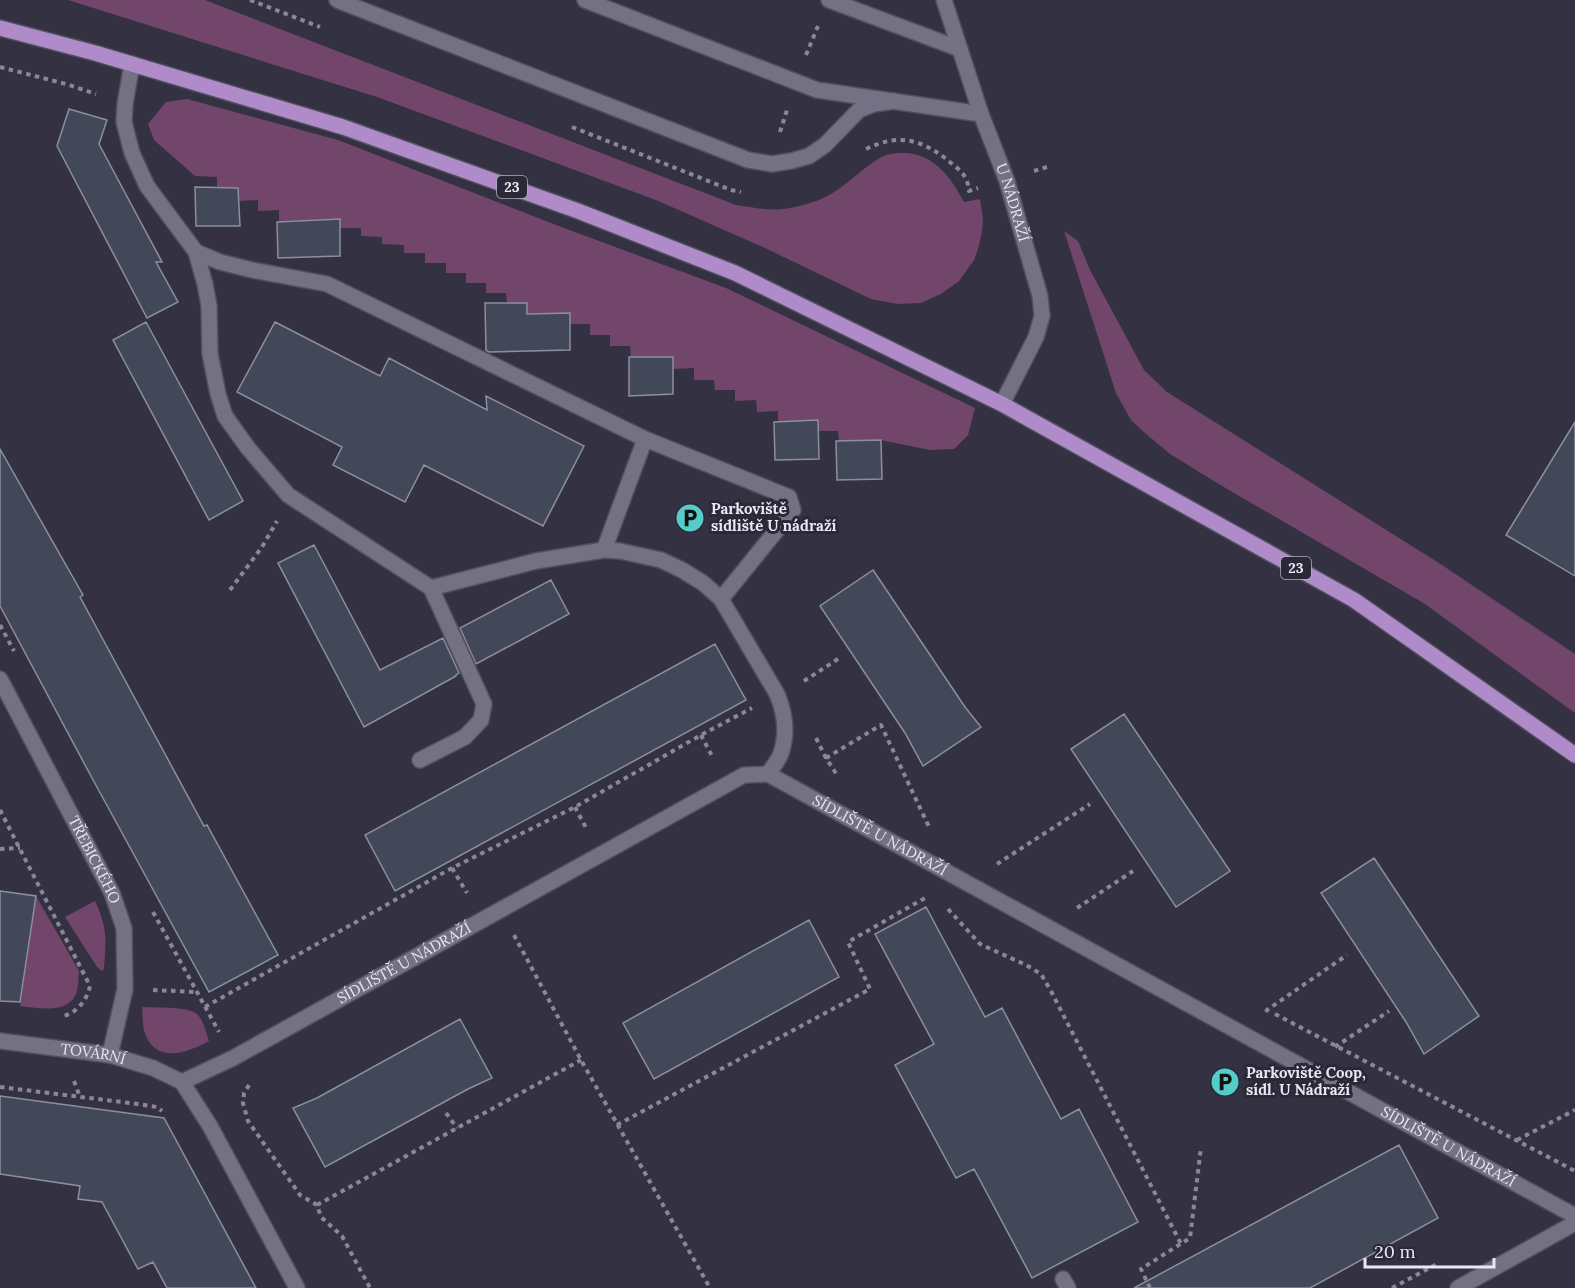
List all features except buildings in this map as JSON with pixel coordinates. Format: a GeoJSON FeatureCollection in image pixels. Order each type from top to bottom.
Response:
{"type":"FeatureCollection","features":[{"type":"Feature","properties":{"kind":"main road","name":"23"},"geometry":{"type":"LineString","coordinates":[[0,28],[132,64],[343,127],[578,211],[735,273],[1002,404],[1354,600],[1575,754]]}},
{"type":"Feature","properties":{"kind":"street"},"geometry":{"type":"LineString","coordinates":[[337,0],[748,160],[772,164],[809,156],[825,145],[859,110],[874,104],[895,101]]}},
{"type":"Feature","properties":{"kind":"street"},"geometry":{"type":"LineString","coordinates":[[585,0],[817,90],[981,114]]}},
{"type":"Feature","properties":{"kind":"street"},"geometry":{"type":"LineString","coordinates":[[829,0],[960,49]]}},
{"type":"Feature","properties":{"kind":"street","name":"U NÁDRAŽÍ"},"geometry":{"type":"LineString","coordinates":[[944,0],[981,114],[1007,180],[1040,296],[1042,316],[1036,338],[1002,404]]}},
{"type":"Feature","properties":{"kind":"street"},"geometry":{"type":"LineString","coordinates":[[132,64],[124,122],[132,153],[147,186],[196,252],[205,284],[210,354],[225,416],[288,495],[431,588],[484,704],[481,720],[465,737],[420,760]]}},
{"type":"Feature","properties":{"kind":"street"},"geometry":{"type":"LineString","coordinates":[[196,252],[230,264],[327,284],[645,439],[789,497],[793,510],[722,599]]}},
{"type":"Feature","properties":{"kind":"street"},"geometry":{"type":"LineString","coordinates":[[604,550],[645,439]]}},
{"type":"Feature","properties":{"kind":"street"},"geometry":{"type":"LineString","coordinates":[[431,588],[536,561],[604,550],[661,560],[682,570],[703,583],[722,599],[782,705],[786,728],[781,753],[768,774]]}},
{"type":"Feature","properties":{"kind":"street","name":"TŘEBICKÉHO"},"geometry":{"type":"LineString","coordinates":[[0,679],[112,893],[124,928],[125,989],[110,1055]]}},
{"type":"Feature","properties":{"kind":"street","name":"SÍDLIŠTĚ U NÁDRAŽÍ"},"geometry":{"type":"LineString","coordinates":[[183,1082],[233,1058],[744,775],[768,774],[1575,1216]]}},
{"type":"Feature","properties":{"kind":"street","name":"TOVÁRNÍ"},"geometry":{"type":"LineString","coordinates":[[0,1041],[110,1055],[153,1068],[183,1082]]}},
{"type":"Feature","properties":{"kind":"street"},"geometry":{"type":"LineString","coordinates":[[183,1082],[210,1126],[297,1288]]}},
{"type":"Feature","properties":{"kind":"street"},"geometry":{"type":"LineString","coordinates":[[1458,1288],[1575,1223]]}},
{"type":"Feature","properties":{"kind":"path"},"geometry":{"type":"LineString","coordinates":[[0,67],[66,84],[125,104]]}},
{"type":"Feature","properties":{"kind":"path"},"geometry":{"type":"LineString","coordinates":[[860,156],[866,148],[880,142],[914,140],[948,161],[966,178],[969,191],[1007,180]]}},
{"type":"Feature","properties":{"kind":"path"},"geometry":{"type":"LineString","coordinates":[[230,590],[262,546],[285,507],[288,495]]}},
{"type":"Feature","properties":{"kind":"path"},"geometry":{"type":"LineString","coordinates":[[802,682],[841,657]]}},
{"type":"Feature","properties":{"kind":"path"},"geometry":{"type":"LineString","coordinates":[[195,992],[205,1007],[452,868],[575,807],[777,694]]}},
{"type":"Feature","properties":{"kind":"path"},"geometry":{"type":"LineString","coordinates":[[826,758],[881,725],[930,831]]}},
{"type":"Feature","properties":{"kind":"path"},"geometry":{"type":"LineString","coordinates":[[998,864],[1090,804]]}},
{"type":"Feature","properties":{"kind":"path"},"geometry":{"type":"LineString","coordinates":[[0,810],[90,986],[88,996],[79,1007],[66,1016],[55,1015]]}},
{"type":"Feature","properties":{"kind":"path"},"geometry":{"type":"LineString","coordinates":[[0,849],[20,848]]}},
{"type":"Feature","properties":{"kind":"path"},"geometry":{"type":"LineString","coordinates":[[1078,908],[1133,871]]}},
{"type":"Feature","properties":{"kind":"path"},"geometry":{"type":"LineString","coordinates":[[617,1125],[870,989],[848,942],[924,898]]}},
{"type":"Feature","properties":{"kind":"path"},"geometry":{"type":"LineString","coordinates":[[945,905],[980,944],[1041,974],[1181,1244]]}},
{"type":"Feature","properties":{"kind":"path"},"geometry":{"type":"LineString","coordinates":[[510,928],[617,1125],[710,1288]]}},
{"type":"Feature","properties":{"kind":"path"},"geometry":{"type":"LineString","coordinates":[[1347,955],[1267,1010],[1575,1171]]}},
{"type":"Feature","properties":{"kind":"path"},"geometry":{"type":"LineString","coordinates":[[1336,1046],[1389,1011]]}},
{"type":"Feature","properties":{"kind":"path"},"geometry":{"type":"LineString","coordinates":[[317,1205],[581,1060]]}},
{"type":"Feature","properties":{"kind":"path"},"geometry":{"type":"LineString","coordinates":[[249,1084],[244,1093],[243,1103],[248,1121],[300,1195],[317,1205],[321,1217],[342,1236],[370,1288]]}},
{"type":"Feature","properties":{"kind":"path"},"geometry":{"type":"LineString","coordinates":[[0,1087],[157,1107],[168,1115]]}},
{"type":"Feature","properties":{"kind":"path"},"geometry":{"type":"LineString","coordinates":[[1517,1140],[1575,1110]]}},
{"type":"Feature","properties":{"kind":"path"},"geometry":{"type":"LineString","coordinates":[[446,1113],[457,1128]]}},
{"type":"Feature","properties":{"kind":"path"},"geometry":{"type":"LineString","coordinates":[[1150,1288],[1141,1269],[1191,1238],[1201,1147]]}},
{"type":"Feature","properties":{"kind":"shaded area"},"geometry":{"type":"Polygon","coordinates":[[[68,0],[205,0],[736,205],[777,209],[792,208],[827,196],[883,156],[900,153],[917,155],[934,163],[942,170],[964,202],[980,199],[983,219],[978,249],[974,260],[959,281],[941,294],[921,303],[898,304],[871,299],[765,248],[656,200],[377,97],[68,0]]]}},
{"type":"Feature","properties":{"kind":"shaded area"},"geometry":{"type":"Polygon","coordinates":[[[187,99],[338,140],[726,288],[975,408],[968,435],[954,449],[930,450],[881,440],[839,441],[838,431],[818,431],[818,421],[778,422],[778,411],[757,412],[756,400],[735,401],[735,390],[715,390],[714,380],[694,380],[694,368],[673,369],[673,357],[631,357],[630,346],[610,346],[610,335],[590,335],[590,324],[570,324],[570,314],[527,314],[527,303],[507,303],[506,293],[486,293],[486,283],[466,283],[466,273],[446,273],[446,263],[425,263],[425,253],[404,253],[404,245],[382,244],[382,237],[361,236],[361,228],[340,228],[340,219],[279,221],[279,210],[258,211],[258,200],[238,201],[217,188],[217,177],[195,176],[154,140],[148,124],[166,102],[187,99]]]}},
{"type":"Feature","properties":{"kind":"shaded area"},"geometry":{"type":"Polygon","coordinates":[[[1064,231],[1078,241],[1090,270],[1144,370],[1167,392],[1442,565],[1575,654],[1575,713],[1425,604],[1170,454],[1131,420],[1116,393],[1064,231]]]}},
{"type":"Feature","properties":{"kind":"shaded area"},"geometry":{"type":"Polygon","coordinates":[[[36,896],[79,971],[75,996],[70,1002],[58,1008],[20,1006],[36,896]]]}},
{"type":"Feature","properties":{"kind":"shaded area"},"geometry":{"type":"Polygon","coordinates":[[[95,901],[105,934],[104,969],[102,971],[97,967],[65,917],[95,901]]]}},
{"type":"Feature","properties":{"kind":"shaded area"},"geometry":{"type":"Polygon","coordinates":[[[142,1007],[194,1012],[202,1021],[209,1041],[183,1052],[166,1053],[158,1050],[151,1045],[146,1036],[142,1007]]]}},
{"type":"Feature","properties":{"kind":"place","name":"Parkoviště sídliště U nádraží"},"geometry":{"type":"Point","coordinates":[690,518]}},
{"type":"Feature","properties":{"kind":"place","name":"Parkoviště Coop, sídl. U Nádraží"},"geometry":{"type":"Point","coordinates":[1225,1082]}}]}
